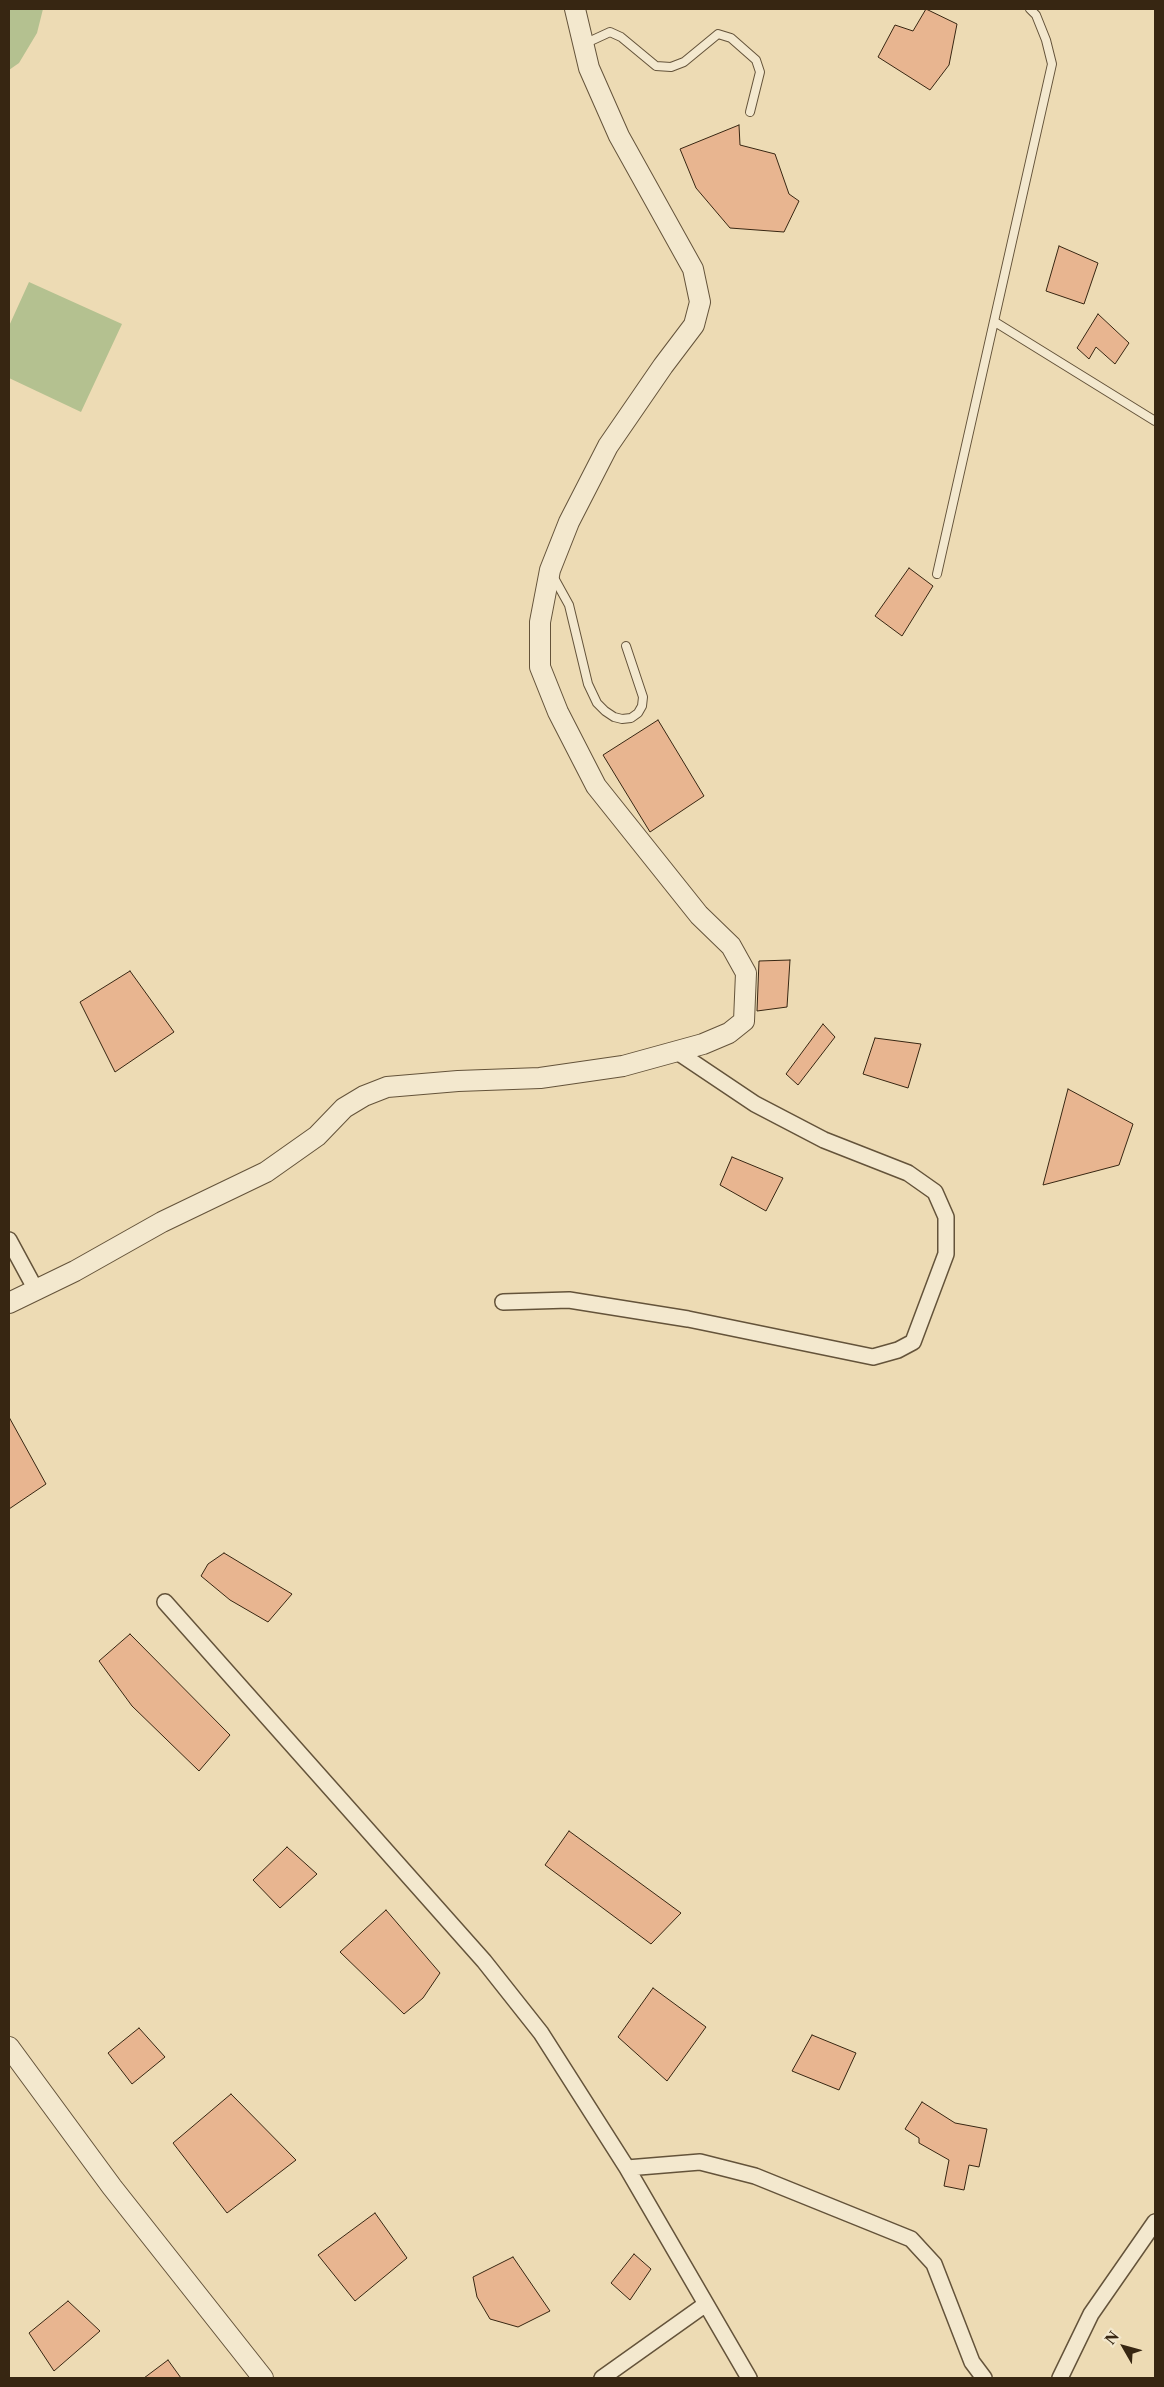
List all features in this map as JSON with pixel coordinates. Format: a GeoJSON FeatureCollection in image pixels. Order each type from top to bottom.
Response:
{"type":"FeatureCollection","features":[{"type":"Feature","properties":{"kind":"street"},"geometry":{"type":"LineString","coordinates":[[9,1303],[162,1222],[266,1172],[317,1136],[344,1108],[364,1096],[387,1087],[458,1081],[540,1078],[623,1066],[729,1033],[744,1021],[746,973],[731,946],[700,915],[596,786],[558,712],[540,667],[540,622],[550,570],[569,522],[608,446],[663,366],[694,325],[700,302],[693,268],[619,136],[589,68],[574,9]]}},
{"type":"Feature","properties":{"kind":"street"},"geometry":{"type":"LineString","coordinates":[[503,1302],[569,1300],[688,1319],[872,1357],[898,1350],[913,1342],[946,1254],[946,1217],[935,1192],[908,1173],[824,1140],[755,1104],[676,1051]]}},
{"type":"Feature","properties":{"kind":"street"},"geometry":{"type":"LineString","coordinates":[[9,1240],[36,1290]]}},
{"type":"Feature","properties":{"kind":"street"},"geometry":{"type":"LineString","coordinates":[[165,1602],[484,1961],[542,2033],[627,2168],[749,2378]]}},
{"type":"Feature","properties":{"kind":"street"},"geometry":{"type":"LineString","coordinates":[[9,2047],[112,2188],[264,2378]]}},
{"type":"Feature","properties":{"kind":"street"},"geometry":{"type":"LineString","coordinates":[[627,2168],[700,2162],[746,2174],[911,2240],[934,2264],[972,2362],[984,2378]]}},
{"type":"Feature","properties":{"kind":"street"},"geometry":{"type":"LineString","coordinates":[[1060,2378],[1090,2314],[1155,2222]]}},
{"type":"Feature","properties":{"kind":"street"},"geometry":{"type":"LineString","coordinates":[[602,2378],[706,2304]]}},
{"type":"Feature","properties":{"kind":"lane"},"geometry":{"type":"LineString","coordinates":[[937,574],[1052,64],[1046,40],[1036,15],[1030,9]]}},
{"type":"Feature","properties":{"kind":"lane"},"geometry":{"type":"LineString","coordinates":[[583,44],[610,32],[621,37],[656,66],[672,67],[684,62],[718,34],[731,38],[756,60],[760,72],[750,112]]}},
{"type":"Feature","properties":{"kind":"lane"},"geometry":{"type":"LineString","coordinates":[[994,322],[1155,421]]}},
{"type":"Feature","properties":{"kind":"lane"},"geometry":{"type":"LineString","coordinates":[[550,570],[569,605],[588,684],[598,703],[605,711],[614,717],[622,719],[631,718],[638,713],[642,706],[643,697],[626,646]]}},
{"type":"Feature","properties":{"kind":"green space"},"geometry":{"type":"Polygon","coordinates":[[[9,9],[43,9],[37,33],[19,63],[9,70],[9,9]]]}},
{"type":"Feature","properties":{"kind":"green space"},"geometry":{"type":"Polygon","coordinates":[[[29,282],[122,324],[81,412],[9,378],[9,326],[29,282]]]}},
{"type":"Feature","properties":{"kind":"building"},"geometry":{"type":"Polygon","coordinates":[[[926,9],[957,24],[949,65],[930,90],[878,57],[895,25],[913,31],[926,9]]]}},
{"type":"Feature","properties":{"kind":"building"},"geometry":{"type":"Polygon","coordinates":[[[739,125],[740,145],[775,154],[789,194],[799,201],[784,232],[730,228],[696,188],[680,149],[739,125]]]}},
{"type":"Feature","properties":{"kind":"building"},"geometry":{"type":"Polygon","coordinates":[[[1059,246],[1098,263],[1084,304],[1046,291],[1059,246]]]}},
{"type":"Feature","properties":{"kind":"building"},"geometry":{"type":"Polygon","coordinates":[[[1098,314],[1129,343],[1115,364],[1096,347],[1089,359],[1077,348],[1098,314]]]}},
{"type":"Feature","properties":{"kind":"building"},"geometry":{"type":"Polygon","coordinates":[[[909,568],[933,586],[902,636],[875,616],[909,568]]]}},
{"type":"Feature","properties":{"kind":"building"},"geometry":{"type":"Polygon","coordinates":[[[658,720],[704,796],[650,832],[603,755],[658,720]]]}},
{"type":"Feature","properties":{"kind":"building"},"geometry":{"type":"Polygon","coordinates":[[[790,960],[787,1007],[757,1011],[759,961],[790,960]]]}},
{"type":"Feature","properties":{"kind":"building"},"geometry":{"type":"Polygon","coordinates":[[[130,971],[174,1032],[115,1072],[80,1002],[130,971]]]}},
{"type":"Feature","properties":{"kind":"building"},"geometry":{"type":"Polygon","coordinates":[[[823,1024],[835,1037],[798,1085],[786,1074],[823,1024]]]}},
{"type":"Feature","properties":{"kind":"building"},"geometry":{"type":"Polygon","coordinates":[[[875,1038],[921,1044],[908,1088],[863,1074],[875,1038]]]}},
{"type":"Feature","properties":{"kind":"building"},"geometry":{"type":"Polygon","coordinates":[[[1068,1089],[1133,1124],[1119,1165],[1043,1185],[1068,1089]]]}},
{"type":"Feature","properties":{"kind":"building"},"geometry":{"type":"Polygon","coordinates":[[[732,1157],[783,1178],[766,1211],[720,1185],[732,1157]]]}},
{"type":"Feature","properties":{"kind":"building"},"geometry":{"type":"Polygon","coordinates":[[[9,1417],[46,1484],[9,1509],[9,1417]]]}},
{"type":"Feature","properties":{"kind":"building"},"geometry":{"type":"Polygon","coordinates":[[[224,1553],[292,1594],[268,1622],[230,1600],[201,1576],[208,1564],[224,1553]]]}},
{"type":"Feature","properties":{"kind":"building"},"geometry":{"type":"Polygon","coordinates":[[[130,1634],[230,1735],[199,1771],[132,1706],[99,1661],[130,1634]]]}},
{"type":"Feature","properties":{"kind":"building"},"geometry":{"type":"Polygon","coordinates":[[[569,1831],[681,1913],[651,1944],[545,1865],[569,1831]]]}},
{"type":"Feature","properties":{"kind":"building"},"geometry":{"type":"Polygon","coordinates":[[[287,1847],[317,1874],[280,1908],[253,1880],[287,1847]]]}},
{"type":"Feature","properties":{"kind":"building"},"geometry":{"type":"Polygon","coordinates":[[[386,1910],[440,1973],[423,1998],[404,2014],[340,1952],[386,1910]]]}},
{"type":"Feature","properties":{"kind":"building"},"geometry":{"type":"Polygon","coordinates":[[[653,1988],[706,2027],[667,2081],[618,2037],[653,1988]]]}},
{"type":"Feature","properties":{"kind":"building"},"geometry":{"type":"Polygon","coordinates":[[[139,2028],[165,2057],[132,2084],[108,2053],[139,2028]]]}},
{"type":"Feature","properties":{"kind":"building"},"geometry":{"type":"Polygon","coordinates":[[[812,2035],[856,2053],[839,2090],[792,2071],[812,2035]]]}},
{"type":"Feature","properties":{"kind":"building"},"geometry":{"type":"Polygon","coordinates":[[[231,2094],[296,2160],[227,2213],[173,2143],[231,2094]]]}},
{"type":"Feature","properties":{"kind":"building"},"geometry":{"type":"Polygon","coordinates":[[[922,2102],[955,2123],[987,2129],[979,2167],[969,2165],[964,2190],[944,2186],[949,2160],[919,2143],[919,2138],[905,2129],[922,2102]]]}},
{"type":"Feature","properties":{"kind":"building"},"geometry":{"type":"Polygon","coordinates":[[[375,2213],[407,2258],[355,2301],[318,2255],[375,2213]]]}},
{"type":"Feature","properties":{"kind":"building"},"geometry":{"type":"Polygon","coordinates":[[[634,2254],[651,2269],[630,2300],[611,2283],[634,2254]]]}},
{"type":"Feature","properties":{"kind":"building"},"geometry":{"type":"Polygon","coordinates":[[[513,2257],[550,2311],[518,2327],[490,2319],[477,2297],[473,2277],[513,2257]]]}},
{"type":"Feature","properties":{"kind":"building"},"geometry":{"type":"Polygon","coordinates":[[[68,2301],[100,2331],[54,2371],[29,2333],[68,2301]]]}},
{"type":"Feature","properties":{"kind":"building"},"geometry":{"type":"Polygon","coordinates":[[[168,2360],[181,2378],[144,2378],[168,2360]]]}}]}
